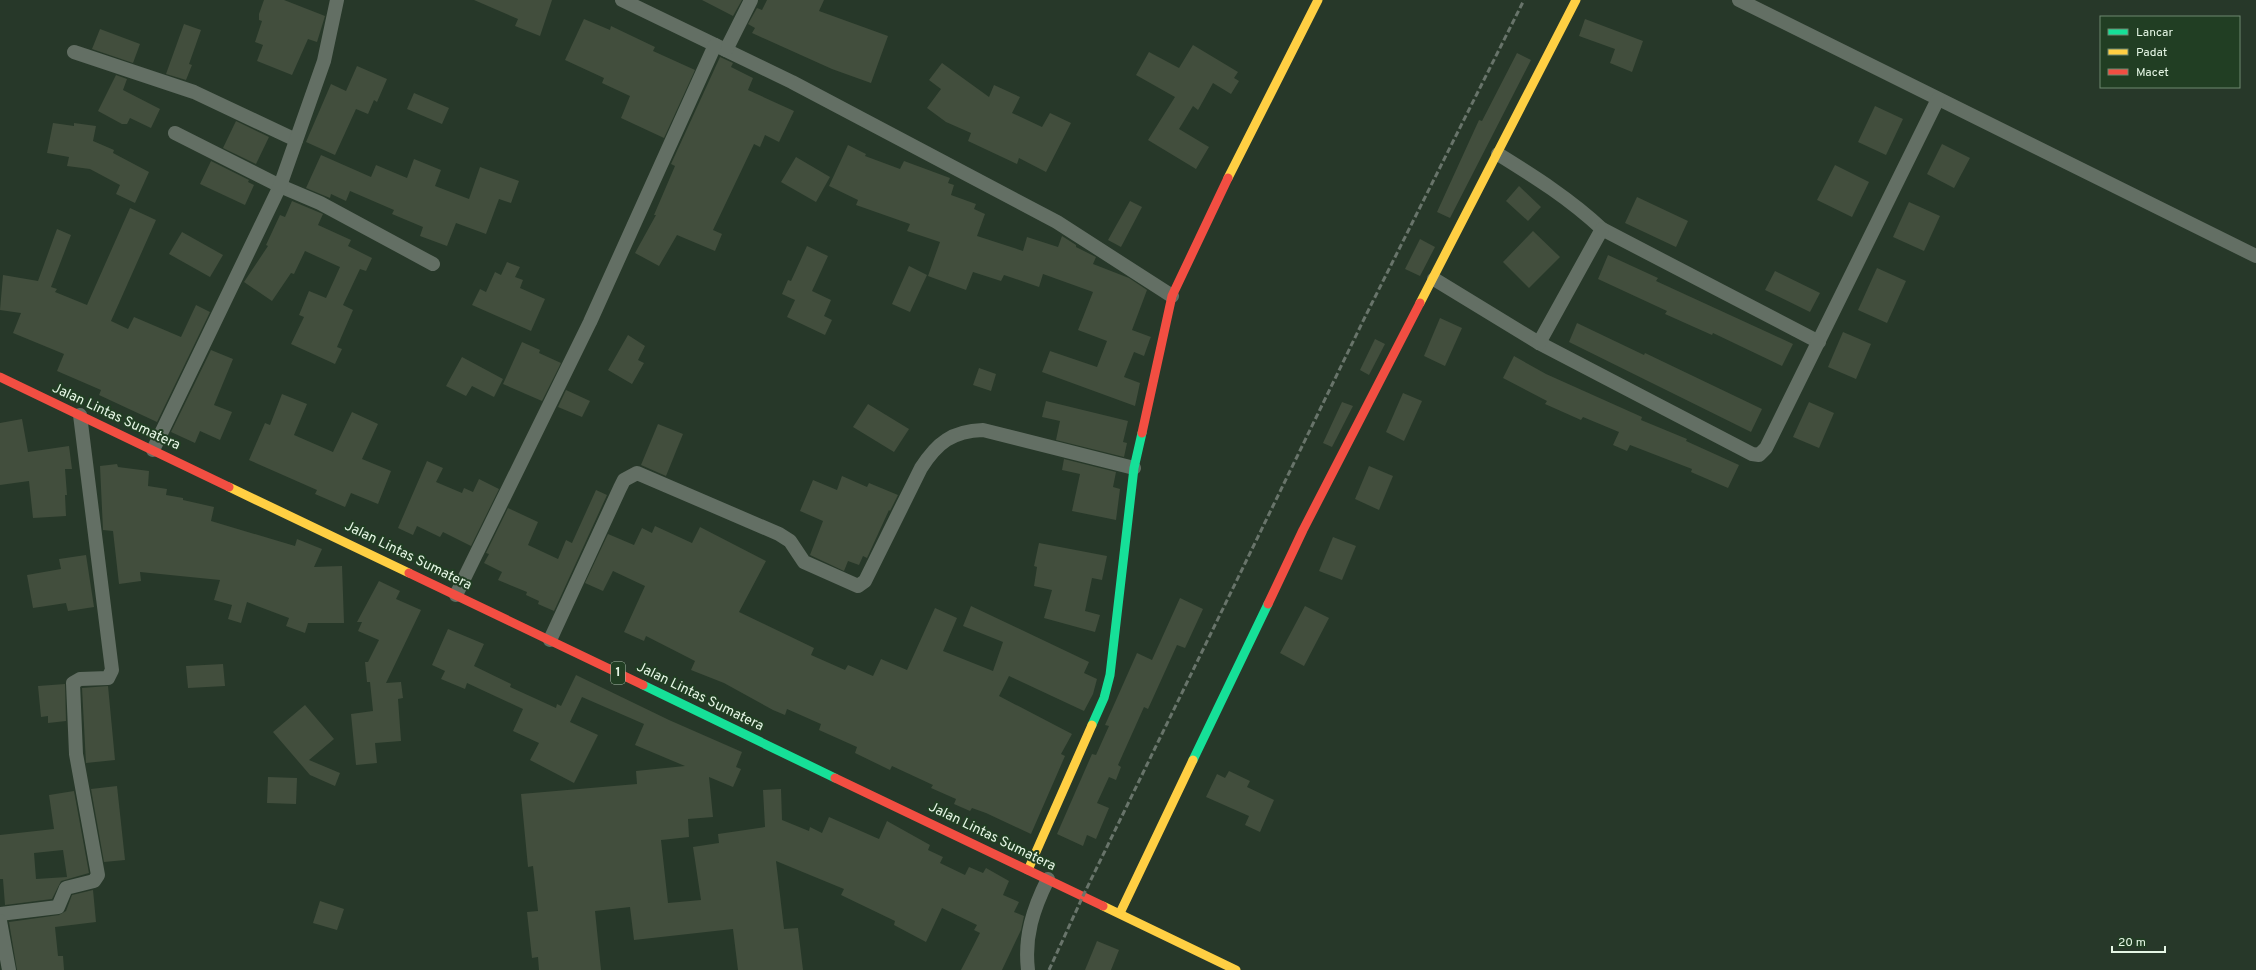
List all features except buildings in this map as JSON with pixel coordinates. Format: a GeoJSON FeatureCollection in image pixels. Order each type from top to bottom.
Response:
{"type":"FeatureCollection","features":[{"type":"Feature","properties":{"kind":"main road"},"geometry":{"type":"LineString","coordinates":[[1028,870],[1104,698],[1110,675],[1134,468],[1172,296],[1239,154],[1318,0]]}},
{"type":"Feature","properties":{"kind":"main road"},"geometry":{"type":"LineString","coordinates":[[1120,913],[1303,530],[1434,279],[1576,0]]}},
{"type":"Feature","properties":{"kind":"main road","name":"Jalan Lintas Sumatera"},"geometry":{"type":"LineString","coordinates":[[0,377],[1120,913],[1236,970]]}},
{"type":"Feature","properties":{"kind":"street"},"geometry":{"type":"LineString","coordinates":[[153,450],[280,186],[324,61],[336,0]]}},
{"type":"Feature","properties":{"kind":"street"},"geometry":{"type":"LineString","coordinates":[[622,0],[792,82],[1057,222],[1172,296]]}},
{"type":"Feature","properties":{"kind":"street"},"geometry":{"type":"LineString","coordinates":[[456,595],[590,322],[720,47],[751,0]]}},
{"type":"Feature","properties":{"kind":"street"},"geometry":{"type":"LineString","coordinates":[[1740,0],[1938,100],[2256,256]]}},
{"type":"Feature","properties":{"kind":"street"},"geometry":{"type":"LineString","coordinates":[[74,52],[194,92],[296,140]]}},
{"type":"Feature","properties":{"kind":"street"},"geometry":{"type":"LineString","coordinates":[[1434,279],[1539,343],[1745,450],[1759,455],[1766,448],[1938,100]]}},
{"type":"Feature","properties":{"kind":"street"},"geometry":{"type":"LineString","coordinates":[[175,133],[280,186],[320,203],[433,264]]}},
{"type":"Feature","properties":{"kind":"street"},"geometry":{"type":"LineString","coordinates":[[1498,154],[1546,184],[1581,209],[1602,229],[1819,342]]}},
{"type":"Feature","properties":{"kind":"street"},"geometry":{"type":"LineString","coordinates":[[1539,343],[1602,229]]}},
{"type":"Feature","properties":{"kind":"street"},"geometry":{"type":"LineString","coordinates":[[0,914],[58,907],[66,888],[94,881],[98,875],[76,754],[73,683],[80,679],[108,678],[112,670],[80,416]]}},
{"type":"Feature","properties":{"kind":"street"},"geometry":{"type":"LineString","coordinates":[[550,640],[624,480],[637,472],[779,534],[790,541],[804,562],[858,586],[865,581],[921,468],[930,454],[951,436],[967,430],[983,430],[1134,468]]}},
{"type":"Feature","properties":{"kind":"street"},"geometry":{"type":"LineString","coordinates":[[1028,970],[1026,951],[1029,926],[1048,879]]}},
{"type":"Feature","properties":{"kind":"street"},"geometry":{"type":"LineString","coordinates":[[0,921],[9,970]]}},
{"type":"Feature","properties":{"kind":"railway"},"geometry":{"type":"LineString","coordinates":[[1049,970],[1083,896],[1366,315],[1524,0]]}},
{"type":"Feature","properties":{"kind":"traffic: fast"},"geometry":{"type":"LineString","coordinates":[[1092,725],[1104,698],[1110,675],[1134,468],[1142,433]]}},
{"type":"Feature","properties":{"kind":"traffic: fast"},"geometry":{"type":"LineString","coordinates":[[1193,760],[1268,604]]}},
{"type":"Feature","properties":{"kind":"traffic: fast"},"geometry":{"type":"LineString","coordinates":[[643,685],[835,778]]}},
{"type":"Feature","properties":{"kind":"traffic: slow"},"geometry":{"type":"LineString","coordinates":[[1228,178],[1318,0]]}},
{"type":"Feature","properties":{"kind":"traffic: slow"},"geometry":{"type":"LineString","coordinates":[[1420,303],[1576,0]]}},
{"type":"Feature","properties":{"kind":"traffic: slow"},"geometry":{"type":"LineString","coordinates":[[229,487],[409,573]]}},
{"type":"Feature","properties":{"kind":"traffic: slow"},"geometry":{"type":"LineString","coordinates":[[1028,870],[1092,725]]}},
{"type":"Feature","properties":{"kind":"traffic: slow"},"geometry":{"type":"LineString","coordinates":[[1120,913],[1193,760]]}},
{"type":"Feature","properties":{"kind":"traffic: slow"},"geometry":{"type":"LineString","coordinates":[[1103,906],[1236,970]]}},
{"type":"Feature","properties":{"kind":"traffic: jam"},"geometry":{"type":"LineString","coordinates":[[1142,433],[1172,296],[1228,178]]}},
{"type":"Feature","properties":{"kind":"traffic: jam"},"geometry":{"type":"LineString","coordinates":[[1268,604],[1303,530],[1420,303]]}},
{"type":"Feature","properties":{"kind":"traffic: jam"},"geometry":{"type":"LineString","coordinates":[[0,377],[229,487]]}},
{"type":"Feature","properties":{"kind":"traffic: jam"},"geometry":{"type":"LineString","coordinates":[[409,573],[643,685]]}},
{"type":"Feature","properties":{"kind":"traffic: jam"},"geometry":{"type":"LineString","coordinates":[[835,778],[1103,906]]}}]}
